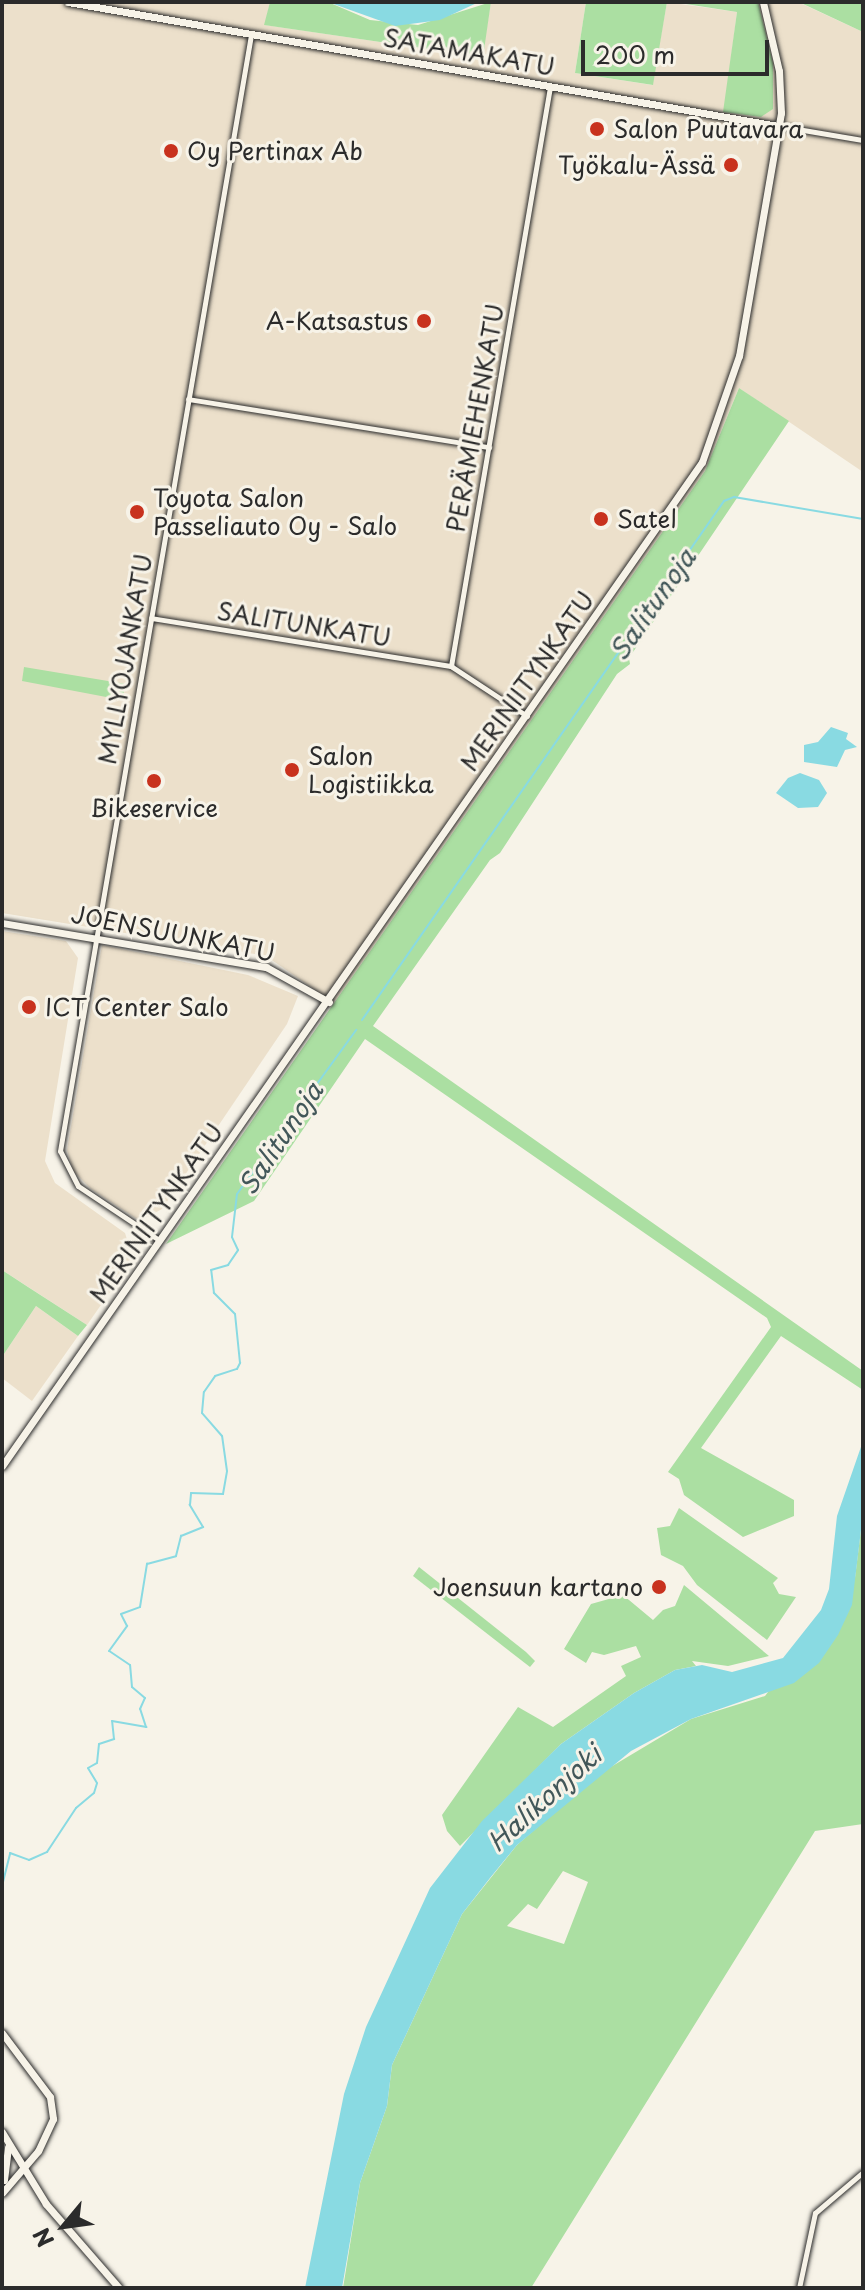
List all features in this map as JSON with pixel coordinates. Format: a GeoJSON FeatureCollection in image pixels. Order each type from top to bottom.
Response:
{"type":"FeatureCollection","features":[{"type":"Feature","properties":{"kind":"main road","name":"SATAMAKATU"},"geometry":{"type":"LineString","coordinates":[[68,2],[778,126]]}},
{"type":"Feature","properties":{"kind":"main road","name":"MERINIITYNKATU"},"geometry":{"type":"LineString","coordinates":[[2,1466],[685,489],[721,421],[739,356],[778,126],[779,71],[763,2]]}},
{"type":"Feature","properties":{"kind":"main road","name":"JOENSUUNKATU"},"geometry":{"type":"LineString","coordinates":[[2,923],[266,967],[329,1002]]}},
{"type":"Feature","properties":{"kind":"main road"},"geometry":{"type":"LineString","coordinates":[[2,2033],[50,2097],[49,2134],[2,2193]]}},
{"type":"Feature","properties":{"kind":"main road"},"geometry":{"type":"LineString","coordinates":[[2,2132],[21,2168],[113,2286]]}},
{"type":"Feature","properties":{"kind":"main road"},"geometry":{"type":"LineString","coordinates":[[3,2181],[8,2145]]}},
{"type":"Feature","properties":{"kind":"main road"},"geometry":{"type":"LineString","coordinates":[[3,2181],[21,2168]]}},
{"type":"Feature","properties":{"kind":"street","name":"MYLLYOJANKATU"},"geometry":{"type":"LineString","coordinates":[[161,1242],[78,1186],[60,1151],[251,35]]}},
{"type":"Feature","properties":{"kind":"street","name":"PERÄMIEHENKATU"},"geometry":{"type":"LineString","coordinates":[[451,666],[550,87]]}},
{"type":"Feature","properties":{"kind":"street","name":"SATAMAKATU"},"geometry":{"type":"LineString","coordinates":[[778,126],[863,140]]}},
{"type":"Feature","properties":{"kind":"street"},"geometry":{"type":"LineString","coordinates":[[188,399],[489,447]]}},
{"type":"Feature","properties":{"kind":"street","name":"SALITUNKATU"},"geometry":{"type":"LineString","coordinates":[[151,618],[451,666]]}},
{"type":"Feature","properties":{"kind":"street"},"geometry":{"type":"LineString","coordinates":[[451,666],[527,716]]}},
{"type":"Feature","properties":{"kind":"street"},"geometry":{"type":"LineString","coordinates":[[799,2288],[815,2213],[863,2172]]}},
{"type":"Feature","properties":{"kind":"shaded area"},"geometry":{"type":"Polygon","coordinates":[[[2,2],[270,2],[265,25],[482,57],[491,2],[586,2],[575,73],[652,85],[667,2],[737,12],[724,112],[761,117],[758,2],[798,2],[863,32],[863,472],[739,388],[705,471],[334,1003],[266,956],[2,913],[2,2]]]}},
{"type":"Feature","properties":{"kind":"shaded area"},"geometry":{"type":"Polygon","coordinates":[[[2,931],[66,941],[78,958],[45,1161],[55,1183],[125,1233],[133,1259],[87,1325],[2,1270],[2,931]]]}},
{"type":"Feature","properties":{"kind":"shaded area"},"geometry":{"type":"Polygon","coordinates":[[[102,945],[248,975],[298,996],[287,1024],[162,1209],[140,1221],[91,1189],[73,1171],[67,1150],[102,945]]]}},
{"type":"Feature","properties":{"kind":"shaded area"},"geometry":{"type":"Polygon","coordinates":[[[36,1306],[78,1336],[32,1401],[2,1378],[2,1357],[36,1306]]]}},
{"type":"Feature","properties":{"kind":"green space"},"geometry":{"type":"Polygon","coordinates":[[[270,2],[328,2],[370,20],[418,25],[491,2],[483,57],[264,25],[270,2]]]}},
{"type":"Feature","properties":{"kind":"green space"},"geometry":{"type":"Polygon","coordinates":[[[586,2],[667,2],[653,85],[575,73],[586,2]]]}},
{"type":"Feature","properties":{"kind":"green space"},"geometry":{"type":"Polygon","coordinates":[[[673,2],[758,2],[773,63],[773,109],[761,117],[723,112],[737,12],[673,2]]]}},
{"type":"Feature","properties":{"kind":"green space"},"geometry":{"type":"Polygon","coordinates":[[[798,2],[863,2],[863,32],[801,3],[798,2]]]}},
{"type":"Feature","properties":{"kind":"green space"},"geometry":{"type":"Polygon","coordinates":[[[739,388],[789,421],[629,658],[630,664],[617,674],[500,853],[490,860],[373,1026],[863,1371],[863,1390],[781,1336],[701,1448],[794,1500],[794,1516],[743,1537],[684,1495],[679,1479],[668,1472],[771,1327],[767,1318],[365,1039],[254,1201],[166,1244],[705,471],[739,388]]]}},
{"type":"Feature","properties":{"kind":"green space"},"geometry":{"type":"Polygon","coordinates":[[[24,667],[126,684],[122,700],[22,681],[24,667]]]}},
{"type":"Feature","properties":{"kind":"green space"},"geometry":{"type":"Polygon","coordinates":[[[2,1270],[87,1325],[78,1336],[36,1306],[2,1357],[2,1270]]]}},
{"type":"Feature","properties":{"kind":"green space"},"geometry":{"type":"Polygon","coordinates":[[[679,1508],[778,1578],[773,1583],[779,1594],[796,1597],[767,1640],[697,1585],[683,1566],[661,1555],[657,1528],[670,1526],[679,1508]]]}},
{"type":"Feature","properties":{"kind":"green space"},"geometry":{"type":"Polygon","coordinates":[[[863,1513],[863,1824],[815,1831],[531,2288],[343,2288],[360,2183],[387,2106],[392,2065],[462,1914],[517,1845],[599,1774],[691,1719],[765,1696],[855,1578],[863,1513]],[[563,1871],[537,1909],[528,1904],[507,1926],[564,1944],[588,1882],[563,1871]]]}},
{"type":"Feature","properties":{"kind":"green space"},"geometry":{"type":"Polygon","coordinates":[[[419,1567],[526,1652],[535,1661],[530,1667],[413,1576],[419,1567]]]}},
{"type":"Feature","properties":{"kind":"green space"},"geometry":{"type":"Polygon","coordinates":[[[684,1585],[769,1656],[728,1666],[692,1661],[696,1666],[675,1670],[634,1693],[561,1744],[460,1846],[447,1831],[442,1815],[518,1707],[553,1727],[626,1676],[621,1666],[641,1657],[636,1646],[604,1655],[592,1652],[586,1663],[564,1649],[591,1604],[623,1595],[653,1620],[663,1610],[675,1606],[684,1585]]]}},
{"type":"Feature","properties":{"kind":"water"},"geometry":{"type":"Polygon","coordinates":[[[328,2],[479,2],[440,20],[395,26],[328,2]]]}},
{"type":"Feature","properties":{"kind":"water"},"geometry":{"type":"Polygon","coordinates":[[[831,727],[848,733],[846,739],[857,747],[845,750],[837,767],[804,762],[804,745],[818,742],[831,727]]]}},
{"type":"Feature","properties":{"kind":"water"},"geometry":{"type":"Polygon","coordinates":[[[800,773],[819,780],[827,793],[818,807],[798,808],[776,793],[788,778],[800,773]]]}},
{"type":"Feature","properties":{"kind":"water","name":"Halikonjoki"},"geometry":{"type":"Polygon","coordinates":[[[863,1441],[863,1513],[852,1605],[838,1635],[819,1663],[794,1683],[691,1719],[631,1751],[517,1845],[490,1878],[462,1914],[392,2065],[387,2106],[360,2183],[342,2288],[305,2288],[344,2094],[366,2027],[430,1888],[482,1821],[561,1744],[634,1693],[675,1670],[702,1665],[732,1672],[783,1658],[821,1610],[829,1589],[837,1516],[863,1441]]]}},
{"type":"Feature","properties":{"kind":"waterway","name":"Salitunoja"},"geometry":{"type":"LineString","coordinates":[[362,1020],[724,501],[734,497],[863,519]]}},
{"type":"Feature","properties":{"kind":"waterway","name":"Salitunoja"},"geometry":{"type":"LineString","coordinates":[[2,1886],[10,1853],[29,1860],[47,1852],[76,1808],[94,1793],[97,1783],[88,1768],[97,1763],[99,1744],[114,1739],[112,1721],[146,1727],[140,1709],[145,1698],[132,1687],[130,1665],[109,1651],[127,1626],[121,1614],[140,1607],[147,1564],[176,1556],[181,1536],[203,1527],[190,1505],[191,1493],[223,1494],[227,1471],[222,1436],[202,1413],[204,1392],[215,1376],[237,1369],[240,1363],[235,1314],[214,1293],[211,1270],[228,1265],[238,1250],[232,1237],[237,1194],[356,1030]]}},
{"type":"Feature","properties":{"kind":"place","name":"Salon Puutavara"},"geometry":{"type":"Point","coordinates":[597,129]}},
{"type":"Feature","properties":{"kind":"place","name":"Oy Pertinax Ab"},"geometry":{"type":"Point","coordinates":[171,151]}},
{"type":"Feature","properties":{"kind":"place","name":"Työkalu-Ässä"},"geometry":{"type":"Point","coordinates":[731,165]}},
{"type":"Feature","properties":{"kind":"place","name":"A-Katsastus"},"geometry":{"type":"Point","coordinates":[424,321]}},
{"type":"Feature","properties":{"kind":"place","name":"Toyota Salon Passeliauto Oy - Salo"},"geometry":{"type":"Point","coordinates":[137,512]}},
{"type":"Feature","properties":{"kind":"place","name":"Satel"},"geometry":{"type":"Point","coordinates":[601,519]}},
{"type":"Feature","properties":{"kind":"place","name":"Salon Logistiikka"},"geometry":{"type":"Point","coordinates":[292,770]}},
{"type":"Feature","properties":{"kind":"place","name":"Bikeservice"},"geometry":{"type":"Point","coordinates":[154,781]}},
{"type":"Feature","properties":{"kind":"place","name":"ICT Center Salo"},"geometry":{"type":"Point","coordinates":[29,1007]}},
{"type":"Feature","properties":{"kind":"place","name":"Joensuun kartano"},"geometry":{"type":"Point","coordinates":[659,1587]}}]}
